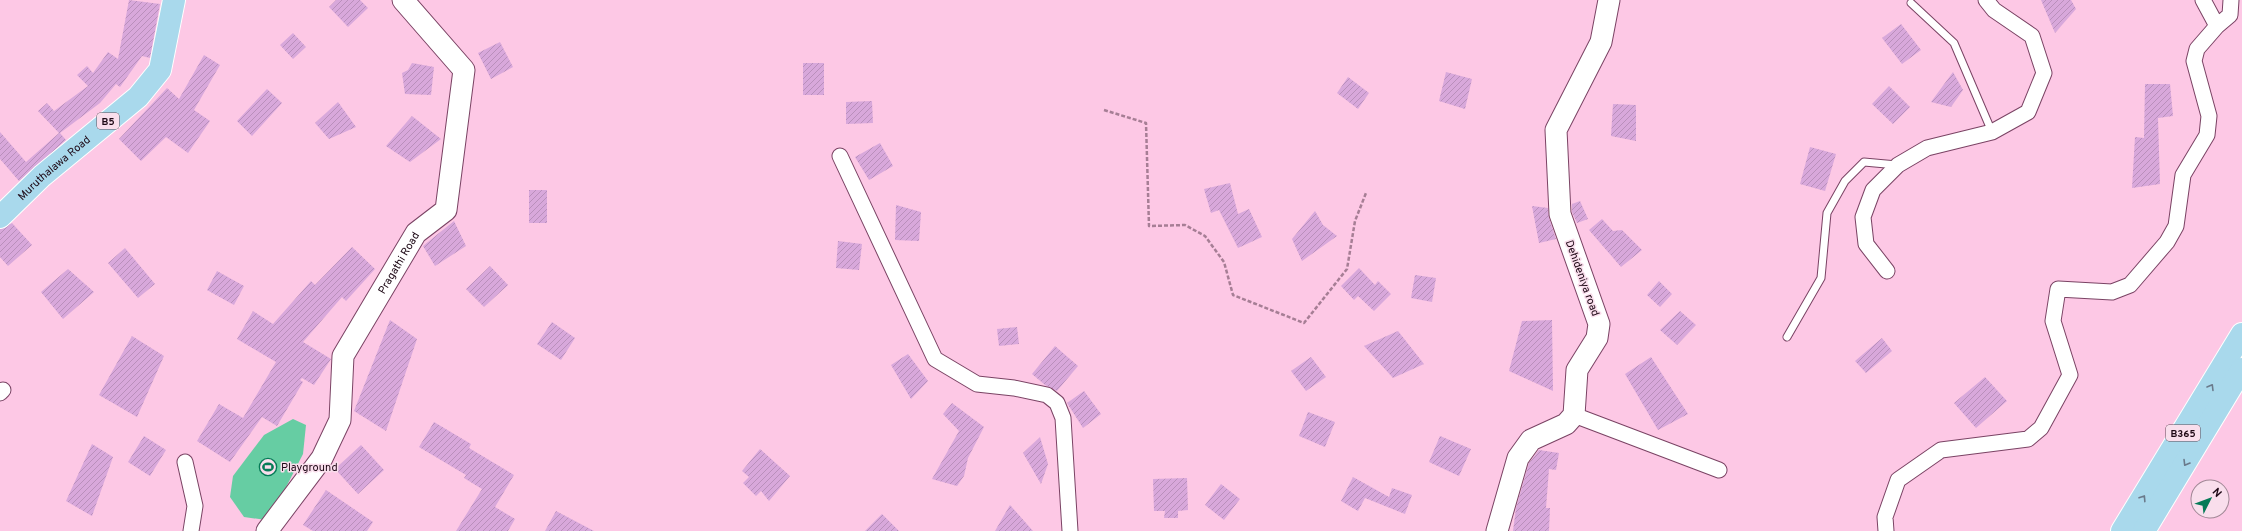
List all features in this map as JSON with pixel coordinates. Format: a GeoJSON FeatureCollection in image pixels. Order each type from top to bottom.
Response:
{"type":"FeatureCollection","features":[{"type":"Feature","properties":{"kind":"main road","name":"Muruthalawa Road"},"geometry":{"type":"LineString","coordinates":[[0,217],[42,176],[138,97],[160,70],[174,0]]}},
{"type":"Feature","properties":{"kind":"main road","name":"B365"},"geometry":{"type":"LineString","coordinates":[[2122,531],[2242,334]]}},
{"type":"Feature","properties":{"kind":"main road","name":"B365"},"geometry":{"type":"LineString","coordinates":[[2144,531],[2242,369]]}},
{"type":"Feature","properties":{"kind":"street","name":"Pragathi Road"},"geometry":{"type":"LineString","coordinates":[[267,531],[322,458],[340,420],[343,356],[416,233],[446,210],[464,70],[402,0]]}},
{"type":"Feature","properties":{"kind":"street","name":"Dehideniya road"},"geometry":{"type":"LineString","coordinates":[[1574,415],[1577,370],[1597,338],[1599,324],[1560,214],[1556,130],[1601,42],[1610,0]]}},
{"type":"Feature","properties":{"kind":"street"},"geometry":{"type":"LineString","coordinates":[[1887,271],[1866,244],[1863,218],[1873,190],[1898,165],[1927,148],[1992,132],[2028,112],[2044,73],[2032,36],[1994,10],[1986,0]]}},
{"type":"Feature","properties":{"kind":"street"},"geometry":{"type":"LineString","coordinates":[[2203,0],[2217,26]]}},
{"type":"Feature","properties":{"kind":"street"},"geometry":{"type":"LineString","coordinates":[[1886,531],[1885,517],[1898,480],[1940,450],[2028,439],[2041,428],[2070,375],[2053,321],[2058,289],[2112,292],[2130,285],[2167,242],[2176,226],[2183,175],[2207,135],[2209,116],[2194,62],[2197,49],[2217,26],[2230,15],[2231,0]]}},
{"type":"Feature","properties":{"kind":"street"},"geometry":{"type":"LineString","coordinates":[[840,156],[935,359],[976,384],[1014,388],[1047,395],[1057,403],[1063,418],[1070,531]]}},
{"type":"Feature","properties":{"kind":"street"},"geometry":{"type":"LineString","coordinates":[[1497,531],[1518,458],[1531,440],[1566,424],[1574,415],[1719,470]]}},
{"type":"Feature","properties":{"kind":"street"},"geometry":{"type":"LineString","coordinates":[[185,462],[196,506],[191,531]]}},
{"type":"Feature","properties":{"kind":"lane"},"geometry":{"type":"LineString","coordinates":[[1911,3],[1954,43],[1992,132]]}},
{"type":"Feature","properties":{"kind":"lane"},"geometry":{"type":"LineString","coordinates":[[1787,337],[1821,278],[1827,213],[1845,181],[1864,162],[1898,165]]}},
{"type":"Feature","properties":{"kind":"path"},"geometry":{"type":"LineString","coordinates":[[1104,110],[1146,123],[1149,226],[1185,225],[1205,236],[1224,262],[1234,295],[1304,323],[1347,269],[1355,221],[1366,194]]}},
{"type":"Feature","properties":{"kind":"green space","name":"Playground"},"geometry":{"type":"Polygon","coordinates":[[[293,419],[306,425],[303,454],[278,503],[266,520],[244,517],[230,497],[233,476],[264,435],[293,419]]]}},
{"type":"Feature","properties":{"kind":"building"},"geometry":{"type":"Polygon","coordinates":[[[129,0],[160,4],[150,58],[142,56],[120,87],[116,84],[100,103],[60,133],[66,140],[19,181],[0,159],[0,132],[26,162],[59,133],[38,111],[47,103],[54,111],[88,86],[77,75],[87,66],[93,73],[108,52],[118,59],[129,0]]]}},
{"type":"Feature","properties":{"kind":"building"},"geometry":{"type":"Polygon","coordinates":[[[336,0],[360,0],[368,8],[348,27],[329,7],[336,0]]]}},
{"type":"Feature","properties":{"kind":"building"},"geometry":{"type":"Polygon","coordinates":[[[2041,0],[2071,0],[2076,9],[2055,33],[2041,0]]]}},
{"type":"Feature","properties":{"kind":"building"},"geometry":{"type":"Polygon","coordinates":[[[1901,24],[1921,50],[1902,64],[1882,38],[1901,24]]]}},
{"type":"Feature","properties":{"kind":"building"},"geometry":{"type":"Polygon","coordinates":[[[293,33],[306,47],[293,59],[280,45],[293,33]]]}},
{"type":"Feature","properties":{"kind":"building"},"geometry":{"type":"Polygon","coordinates":[[[500,42],[513,67],[491,79],[478,53],[500,42]]]}},
{"type":"Feature","properties":{"kind":"building"},"geometry":{"type":"Polygon","coordinates":[[[204,55],[220,65],[194,110],[210,121],[188,153],[166,137],[141,161],[119,139],[167,88],[179,99],[204,55]]]}},
{"type":"Feature","properties":{"kind":"building"},"geometry":{"type":"Polygon","coordinates":[[[412,63],[434,67],[431,95],[405,94],[402,73],[408,70],[412,63]]]}},
{"type":"Feature","properties":{"kind":"building"},"geometry":{"type":"Polygon","coordinates":[[[803,63],[824,63],[824,95],[803,95],[803,63]]]}},
{"type":"Feature","properties":{"kind":"building"},"geometry":{"type":"Polygon","coordinates":[[[1446,72],[1472,79],[1465,109],[1439,101],[1446,72]]]}},
{"type":"Feature","properties":{"kind":"building"},"geometry":{"type":"Polygon","coordinates":[[[1953,72],[1963,90],[1951,107],[1931,102],[1953,72]]]}},
{"type":"Feature","properties":{"kind":"building"},"geometry":{"type":"Polygon","coordinates":[[[1348,77],[1369,93],[1358,109],[1337,93],[1348,77]]]}},
{"type":"Feature","properties":{"kind":"building"},"geometry":{"type":"Polygon","coordinates":[[[2145,84],[2170,84],[2173,116],[2158,118],[2160,184],[2132,188],[2135,137],[2144,138],[2145,84]]]}},
{"type":"Feature","properties":{"kind":"building"},"geometry":{"type":"Polygon","coordinates":[[[1889,86],[1910,107],[1893,124],[1872,104],[1889,86]]]}},
{"type":"Feature","properties":{"kind":"building"},"geometry":{"type":"Polygon","coordinates":[[[267,89],[282,103],[252,136],[237,121],[267,89]]]}},
{"type":"Feature","properties":{"kind":"building"},"geometry":{"type":"Polygon","coordinates":[[[872,101],[873,123],[846,124],[846,102],[872,101]]]}},
{"type":"Feature","properties":{"kind":"building"},"geometry":{"type":"Polygon","coordinates":[[[338,102],[356,127],[329,139],[315,123],[338,102]]]}},
{"type":"Feature","properties":{"kind":"building"},"geometry":{"type":"Polygon","coordinates":[[[1613,104],[1636,105],[1636,141],[1611,136],[1613,104]]]}},
{"type":"Feature","properties":{"kind":"building"},"geometry":{"type":"Polygon","coordinates":[[[412,116],[441,139],[410,162],[386,146],[412,116]]]}},
{"type":"Feature","properties":{"kind":"building"},"geometry":{"type":"Polygon","coordinates":[[[880,143],[893,166],[869,180],[855,157],[880,143]]]}},
{"type":"Feature","properties":{"kind":"building"},"geometry":{"type":"Polygon","coordinates":[[[1810,147],[1836,154],[1825,191],[1800,184],[1810,147]]]}},
{"type":"Feature","properties":{"kind":"building"},"geometry":{"type":"Polygon","coordinates":[[[1230,183],[1238,214],[1249,209],[1262,237],[1238,248],[1219,210],[1211,213],[1204,189],[1230,183]]]}},
{"type":"Feature","properties":{"kind":"building"},"geometry":{"type":"Polygon","coordinates":[[[529,190],[547,190],[547,223],[529,223],[529,190]]]}},
{"type":"Feature","properties":{"kind":"building"},"geometry":{"type":"Polygon","coordinates":[[[1580,201],[1588,219],[1577,223],[1572,212],[1572,204],[1580,201]]]}},
{"type":"Feature","properties":{"kind":"building"},"geometry":{"type":"Polygon","coordinates":[[[896,205],[921,212],[919,241],[895,240],[896,205]]]}},
{"type":"Feature","properties":{"kind":"building"},"geometry":{"type":"Polygon","coordinates":[[[1532,206],[1548,208],[1549,218],[1556,239],[1539,243],[1532,206]]]}},
{"type":"Feature","properties":{"kind":"building"},"geometry":{"type":"Polygon","coordinates":[[[1315,211],[1323,225],[1337,236],[1302,261],[1292,239],[1315,211]]]}},
{"type":"Feature","properties":{"kind":"building"},"geometry":{"type":"Polygon","coordinates":[[[1602,219],[1613,231],[1622,230],[1642,250],[1621,267],[1589,230],[1602,219]]]}},
{"type":"Feature","properties":{"kind":"building"},"geometry":{"type":"Polygon","coordinates":[[[454,221],[466,246],[435,266],[423,246],[454,221]]]}},
{"type":"Feature","properties":{"kind":"building"},"geometry":{"type":"Polygon","coordinates":[[[12,223],[32,245],[8,266],[0,257],[0,229],[12,223]]]}},
{"type":"Feature","properties":{"kind":"building"},"geometry":{"type":"Polygon","coordinates":[[[838,241],[862,244],[859,270],[836,268],[838,241]]]}},
{"type":"Feature","properties":{"kind":"building"},"geometry":{"type":"Polygon","coordinates":[[[352,247],[375,269],[346,301],[342,297],[303,342],[331,359],[314,385],[302,378],[300,380],[303,382],[277,426],[262,417],[230,462],[197,441],[219,404],[243,418],[276,362],[237,339],[253,311],[273,324],[311,281],[315,285],[352,247]]]}},
{"type":"Feature","properties":{"kind":"building"},"geometry":{"type":"Polygon","coordinates":[[[125,248],[155,284],[138,298],[108,263],[125,248]]]}},
{"type":"Feature","properties":{"kind":"building"},"geometry":{"type":"Polygon","coordinates":[[[490,266],[508,285],[484,307],[466,289],[490,266]]]}},
{"type":"Feature","properties":{"kind":"building"},"geometry":{"type":"Polygon","coordinates":[[[1359,268],[1375,285],[1378,281],[1391,294],[1374,311],[1358,296],[1354,300],[1341,286],[1359,268]]]}},
{"type":"Feature","properties":{"kind":"building"},"geometry":{"type":"Polygon","coordinates":[[[68,269],[94,292],[63,319],[41,292],[68,269]]]}},
{"type":"Feature","properties":{"kind":"building"},"geometry":{"type":"Polygon","coordinates":[[[217,271],[244,286],[234,305],[207,290],[217,271]]]}},
{"type":"Feature","properties":{"kind":"building"},"geometry":{"type":"Polygon","coordinates":[[[1415,275],[1436,278],[1432,302],[1411,298],[1415,275]]]}},
{"type":"Feature","properties":{"kind":"building"},"geometry":{"type":"Polygon","coordinates":[[[1659,281],[1672,294],[1660,307],[1647,295],[1659,281]]]}},
{"type":"Feature","properties":{"kind":"building"},"geometry":{"type":"Polygon","coordinates":[[[1680,311],[1696,325],[1677,345],[1660,330],[1680,311]]]}},
{"type":"Feature","properties":{"kind":"building"},"geometry":{"type":"Polygon","coordinates":[[[390,320],[417,339],[386,431],[354,411],[390,320]]]}},
{"type":"Feature","properties":{"kind":"building"},"geometry":{"type":"Polygon","coordinates":[[[1552,320],[1553,391],[1509,371],[1522,321],[1552,320]]]}},
{"type":"Feature","properties":{"kind":"building"},"geometry":{"type":"Polygon","coordinates":[[[552,322],[575,338],[561,360],[537,344],[552,322]]]}},
{"type":"Feature","properties":{"kind":"building"},"geometry":{"type":"Polygon","coordinates":[[[1017,327],[1019,344],[999,346],[997,329],[1017,327]]]}},
{"type":"Feature","properties":{"kind":"building"},"geometry":{"type":"Polygon","coordinates":[[[1398,331],[1424,364],[1393,378],[1364,346],[1398,331]]]}},
{"type":"Feature","properties":{"kind":"building"},"geometry":{"type":"Polygon","coordinates":[[[132,336],[164,356],[137,417],[99,395],[132,336]]]}},
{"type":"Feature","properties":{"kind":"building"},"geometry":{"type":"Polygon","coordinates":[[[1882,338],[1892,351],[1866,373],[1855,361],[1882,338]]]}},
{"type":"Feature","properties":{"kind":"building"},"geometry":{"type":"Polygon","coordinates":[[[1055,346],[1078,366],[1057,391],[1045,385],[1032,374],[1055,346]]]}},
{"type":"Feature","properties":{"kind":"building"},"geometry":{"type":"Polygon","coordinates":[[[908,354],[928,381],[911,399],[891,365],[908,354]]]}},
{"type":"Feature","properties":{"kind":"building"},"geometry":{"type":"Polygon","coordinates":[[[1311,357],[1326,377],[1306,391],[1291,371],[1311,357]]]}},
{"type":"Feature","properties":{"kind":"building"},"geometry":{"type":"Polygon","coordinates":[[[1651,357],[1688,414],[1658,430],[1625,374],[1651,357]]]}},
{"type":"Feature","properties":{"kind":"building"},"geometry":{"type":"Polygon","coordinates":[[[1985,377],[2007,401],[1976,428],[1954,403],[1985,377]]]}},
{"type":"Feature","properties":{"kind":"building"},"geometry":{"type":"Polygon","coordinates":[[[1084,391],[1101,414],[1083,428],[1067,403],[1084,391]]]}},
{"type":"Feature","properties":{"kind":"building"},"geometry":{"type":"Polygon","coordinates":[[[952,403],[984,427],[968,458],[964,476],[957,486],[932,479],[959,431],[943,414],[952,403]]]}},
{"type":"Feature","properties":{"kind":"building"},"geometry":{"type":"Polygon","coordinates":[[[1308,412],[1335,422],[1325,447],[1299,436],[1308,412]]]}},
{"type":"Feature","properties":{"kind":"building"},"geometry":{"type":"Polygon","coordinates":[[[434,422],[471,444],[469,448],[514,475],[495,507],[515,519],[508,531],[456,531],[482,489],[464,478],[466,475],[419,447],[434,422]]]}},
{"type":"Feature","properties":{"kind":"building"},"geometry":{"type":"Polygon","coordinates":[[[144,436],[166,450],[150,476],[128,462],[144,436]]]}},
{"type":"Feature","properties":{"kind":"building"},"geometry":{"type":"Polygon","coordinates":[[[1440,436],[1471,449],[1459,476],[1429,462],[1440,436]]]}},
{"type":"Feature","properties":{"kind":"building"},"geometry":{"type":"Polygon","coordinates":[[[1040,437],[1048,464],[1041,484],[1023,453],[1040,437]]]}},
{"type":"Feature","properties":{"kind":"building"},"geometry":{"type":"Polygon","coordinates":[[[92,444],[113,457],[92,516],[66,501],[92,444]]]}},
{"type":"Feature","properties":{"kind":"building"},"geometry":{"type":"Polygon","coordinates":[[[361,445],[384,470],[358,494],[335,469],[361,445]]]}},
{"type":"Feature","properties":{"kind":"building"},"geometry":{"type":"Polygon","coordinates":[[[760,449],[790,476],[769,501],[761,491],[756,496],[743,483],[749,477],[742,471],[760,449]]]}},
{"type":"Feature","properties":{"kind":"building"},"geometry":{"type":"Polygon","coordinates":[[[1539,450],[1559,453],[1556,470],[1549,469],[1546,508],[1550,508],[1549,531],[1513,531],[1516,508],[1529,463],[1539,450]]]}},
{"type":"Feature","properties":{"kind":"building"},"geometry":{"type":"Polygon","coordinates":[[[1353,477],[1389,497],[1392,488],[1412,495],[1405,514],[1365,498],[1358,511],[1341,501],[1353,477]]]}},
{"type":"Feature","properties":{"kind":"building"},"geometry":{"type":"Polygon","coordinates":[[[1187,478],[1188,510],[1178,511],[1178,518],[1164,518],[1165,511],[1154,511],[1153,479],[1187,478]]]}},
{"type":"Feature","properties":{"kind":"building"},"geometry":{"type":"Polygon","coordinates":[[[1221,484],[1240,499],[1224,520],[1205,505],[1221,484]]]}},
{"type":"Feature","properties":{"kind":"building"},"geometry":{"type":"Polygon","coordinates":[[[326,490],[373,522],[367,531],[313,531],[303,525],[326,490]]]}},
{"type":"Feature","properties":{"kind":"building"},"geometry":{"type":"Polygon","coordinates":[[[1010,505],[1033,531],[995,531],[1010,505]]]}},
{"type":"Feature","properties":{"kind":"building"},"geometry":{"type":"Polygon","coordinates":[[[556,511],[594,531],[545,531],[556,511]]]}},
{"type":"Feature","properties":{"kind":"building"},"geometry":{"type":"Polygon","coordinates":[[[882,514],[899,531],[865,531],[882,514]]]}},
{"type":"Feature","properties":{"kind":"place","name":"Playground"},"geometry":{"type":"Point","coordinates":[268,467]}}]}
